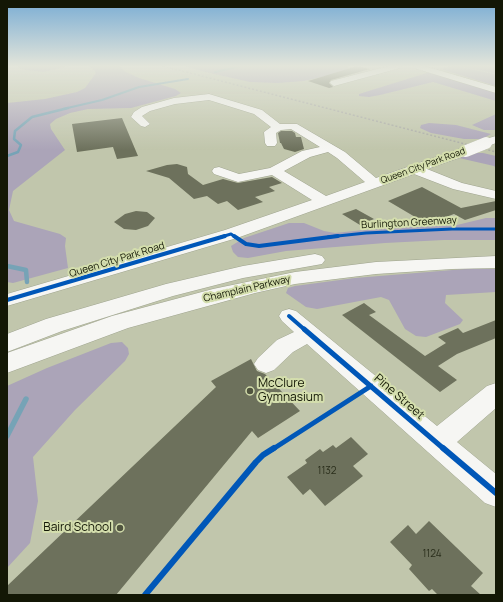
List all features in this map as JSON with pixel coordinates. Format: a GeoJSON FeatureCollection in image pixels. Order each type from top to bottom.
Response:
{"type":"FeatureCollection","features":[{"type":"Feature","properties":{"kind":"main road","name":"Champlain Parkway"},"geometry":{"type":"LineString","coordinates":[[7,343],[54,325],[166,291],[244,272],[283,265],[394,252],[496,251]]}},
{"type":"Feature","properties":{"kind":"main road","name":"Champlain Parkway"},"geometry":{"type":"LineString","coordinates":[[7,363],[120,322],[213,296],[295,278],[400,266],[496,262]]}},
{"type":"Feature","properties":{"kind":"main road"},"geometry":{"type":"LineString","coordinates":[[7,377],[120,322]]}},
{"type":"Feature","properties":{"kind":"main road"},"geometry":{"type":"LineString","coordinates":[[7,339],[54,325]]}},
{"type":"Feature","properties":{"kind":"street"},"geometry":{"type":"LineString","coordinates":[[145,124],[136,117],[138,114],[146,110],[174,101],[209,97],[258,112],[278,127]]}},
{"type":"Feature","properties":{"kind":"street"},"geometry":{"type":"LineString","coordinates":[[271,143],[270,132],[278,127],[293,126],[327,149],[341,156],[374,183]]}},
{"type":"Feature","properties":{"kind":"street","name":"Queen City Park Road"},"geometry":{"type":"LineString","coordinates":[[7,300],[224,236],[491,141]]}},
{"type":"Feature","properties":{"kind":"street"},"geometry":{"type":"LineString","coordinates":[[219,171],[238,178],[274,171],[306,154],[327,149]]}},
{"type":"Feature","properties":{"kind":"street"},"geometry":{"type":"LineString","coordinates":[[414,169],[458,186],[496,195]]}},
{"type":"Feature","properties":{"kind":"street"},"geometry":{"type":"LineString","coordinates":[[274,171],[324,201]]}},
{"type":"Feature","properties":{"kind":"street","name":"Pine Street"},"geometry":{"type":"LineString","coordinates":[[289,316],[496,493]]}},
{"type":"Feature","properties":{"kind":"street"},"geometry":{"type":"LineString","coordinates":[[266,364],[285,346],[309,333]]}},
{"type":"Feature","properties":{"kind":"street"},"geometry":{"type":"LineString","coordinates":[[437,443],[496,393]]}},
{"type":"Feature","properties":{"kind":"shaded area"},"geometry":{"type":"Polygon","coordinates":[[[67,94],[179,94],[131,108],[88,109],[70,113],[56,119],[50,124],[51,129],[65,150],[13,191],[9,210],[14,221],[60,234],[66,238],[65,246],[68,268],[13,283],[7,282],[7,103],[45,99],[67,94]]]}},
{"type":"Feature","properties":{"kind":"shaded area"},"geometry":{"type":"Polygon","coordinates":[[[359,94],[384,94],[369,97],[359,96],[359,94]]]}},
{"type":"Feature","properties":{"kind":"shaded area"},"geometry":{"type":"Polygon","coordinates":[[[473,94],[496,94],[496,101],[473,94]]]}},
{"type":"Feature","properties":{"kind":"shaded area"},"geometry":{"type":"Polygon","coordinates":[[[496,114],[496,130],[484,130],[472,125],[496,114]]]}},
{"type":"Feature","properties":{"kind":"shaded area"},"geometry":{"type":"Polygon","coordinates":[[[429,123],[456,125],[491,134],[482,139],[464,139],[431,133],[420,128],[421,125],[429,123]]]}},
{"type":"Feature","properties":{"kind":"shaded area"},"geometry":{"type":"Polygon","coordinates":[[[476,153],[496,156],[496,168],[494,166],[459,158],[476,153]]]}},
{"type":"Feature","properties":{"kind":"shaded area"},"geometry":{"type":"Polygon","coordinates":[[[486,218],[496,218],[496,240],[444,240],[385,243],[286,251],[248,258],[238,257],[233,252],[231,246],[244,238],[289,223],[304,223],[324,231],[335,233],[383,228],[457,225],[486,218]]]}},
{"type":"Feature","properties":{"kind":"shaded area"},"geometry":{"type":"Polygon","coordinates":[[[465,269],[496,269],[496,292],[446,295],[445,303],[463,320],[460,324],[426,337],[416,336],[405,329],[389,300],[381,297],[317,309],[306,307],[286,293],[288,288],[295,286],[355,278],[465,269]]]}},
{"type":"Feature","properties":{"kind":"shaded area"},"geometry":{"type":"Polygon","coordinates":[[[122,342],[128,348],[129,354],[125,361],[75,410],[33,457],[38,501],[30,543],[7,568],[7,386],[47,368],[111,343],[122,342]]]}},
{"type":"Feature","properties":{"kind":"building"},"geometry":{"type":"Polygon","coordinates":[[[122,118],[138,156],[117,159],[113,147],[77,152],[72,124],[122,118]]]}},
{"type":"Feature","properties":{"kind":"building"},"geometry":{"type":"Polygon","coordinates":[[[281,131],[292,131],[295,133],[296,137],[301,137],[304,149],[295,152],[284,149],[280,143],[278,133],[281,131]]]}},
{"type":"Feature","properties":{"kind":"building"},"geometry":{"type":"Polygon","coordinates":[[[177,164],[187,167],[188,174],[203,185],[223,179],[238,183],[272,177],[282,183],[269,187],[275,191],[255,197],[263,202],[238,210],[227,201],[218,204],[207,196],[194,199],[169,178],[146,171],[167,165],[177,164]]]}},
{"type":"Feature","properties":{"kind":"building"},"geometry":{"type":"Polygon","coordinates":[[[422,187],[461,208],[496,201],[496,210],[465,220],[454,214],[427,224],[388,201],[422,187]]]}},
{"type":"Feature","properties":{"kind":"building"},"geometry":{"type":"Polygon","coordinates":[[[356,209],[374,219],[360,225],[342,214],[356,209]]]}},
{"type":"Feature","properties":{"kind":"building"},"geometry":{"type":"Polygon","coordinates":[[[136,211],[147,212],[155,218],[148,226],[136,230],[124,229],[114,222],[125,214],[136,211]]]}},
{"type":"Feature","properties":{"kind":"building"},"geometry":{"type":"Polygon","coordinates":[[[364,303],[376,312],[369,315],[425,356],[446,343],[438,337],[458,328],[463,333],[496,320],[496,338],[457,354],[438,366],[457,380],[440,392],[342,315],[364,303]]]}},
{"type":"Feature","properties":{"kind":"building","name":"Baird School"},"geometry":{"type":"Polygon","coordinates":[[[251,359],[257,371],[265,374],[300,411],[258,438],[252,431],[116,595],[7,595],[7,586],[216,387],[211,381],[251,359]]]}},
{"type":"Feature","properties":{"kind":"building"},"geometry":{"type":"Polygon","coordinates":[[[351,437],[368,454],[353,466],[363,476],[325,506],[310,489],[303,495],[287,477],[307,463],[305,460],[320,449],[323,452],[333,445],[336,448],[351,437]]]}},
{"type":"Feature","properties":{"kind":"building"},"geometry":{"type":"Polygon","coordinates":[[[429,521],[483,573],[471,586],[481,595],[438,595],[432,589],[429,591],[409,569],[412,565],[390,542],[408,525],[416,534],[429,521]]]}},
{"type":"Feature","properties":{"kind":"waterway"},"geometry":{"type":"LineString","coordinates":[[63,109],[102,100],[119,94]]}},
{"type":"Feature","properties":{"kind":"waterway"},"geometry":{"type":"LineString","coordinates":[[7,156],[18,152],[21,145],[14,139],[15,131],[32,117],[68,108]]}},
{"type":"Feature","properties":{"kind":"waterway"},"geometry":{"type":"LineString","coordinates":[[7,266],[26,270],[27,282]]}},
{"type":"Feature","properties":{"kind":"waterway"},"geometry":{"type":"LineString","coordinates":[[7,436],[26,399]]}},
{"type":"Feature","properties":{"kind":"railway"},"geometry":{"type":"LineString","coordinates":[[272,94],[496,152]]}},
{"type":"Feature","properties":{"kind":"cycle path","name":"Burlington Greenway"},"geometry":{"type":"LineString","coordinates":[[7,300],[231,234],[246,244],[259,246],[366,233],[452,229],[496,229]]}},
{"type":"Feature","properties":{"kind":"cycle path"},"geometry":{"type":"LineString","coordinates":[[289,316],[496,493]]}},
{"type":"Feature","properties":{"kind":"cycle path"},"geometry":{"type":"LineString","coordinates":[[145,595],[263,455],[371,386]]}},
{"type":"Feature","properties":{"kind":"place","name":"McClure Gymnasium"},"geometry":{"type":"Point","coordinates":[250,391]}},
{"type":"Feature","properties":{"kind":"place","name":"Baird School"},"geometry":{"type":"Point","coordinates":[120,528]}}]}
